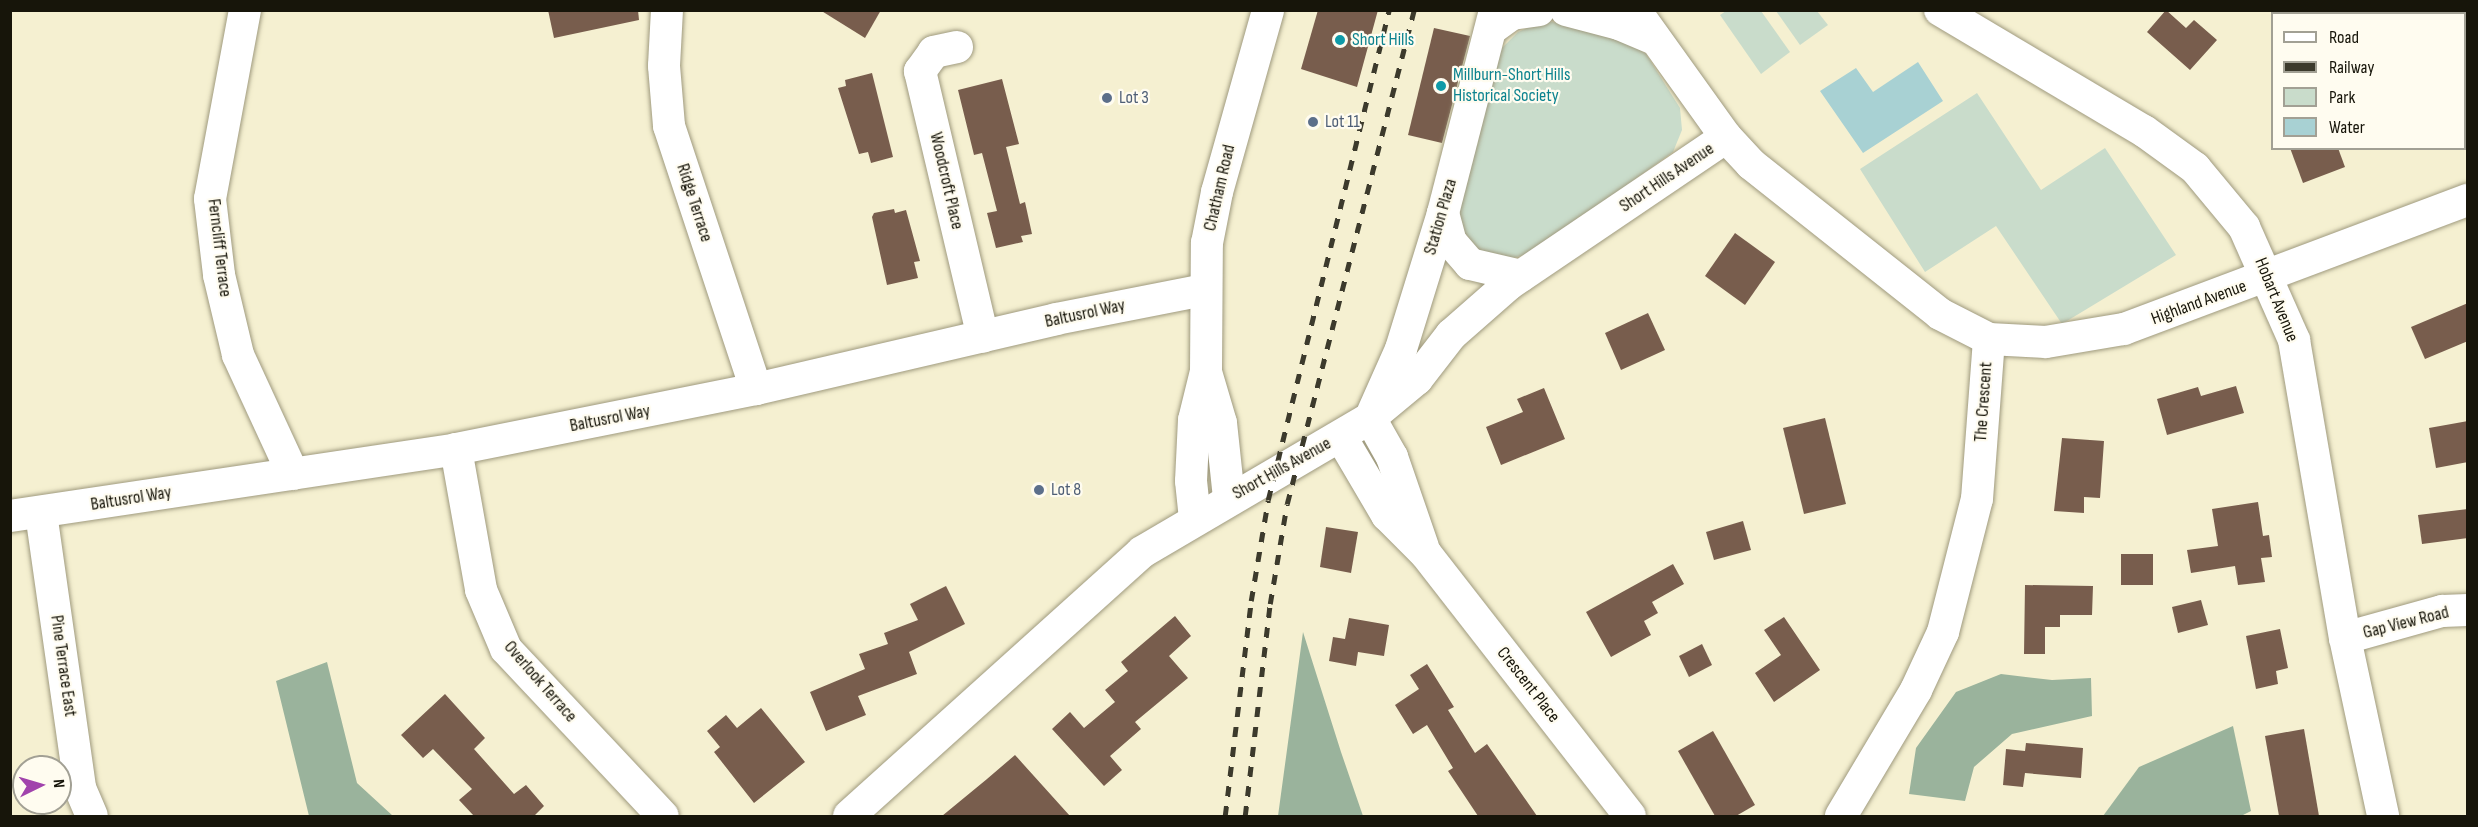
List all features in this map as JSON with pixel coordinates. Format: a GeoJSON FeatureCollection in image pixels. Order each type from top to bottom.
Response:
{"type":"FeatureCollection","features":[{"type":"Feature","properties":{"kind":"street","name":"Ferncliff Terrace"},"geometry":{"type":"LineString","coordinates":[[245,10],[210,198],[219,275],[238,355],[293,474]]}},
{"type":"Feature","properties":{"kind":"street","name":"Ridge Terrace"},"geometry":{"type":"LineString","coordinates":[[667,10],[664,66],[669,126],[756,389]]}},
{"type":"Feature","properties":{"kind":"street","name":"Chatham Road"},"geometry":{"type":"LineString","coordinates":[[1229,498],[1221,423],[1206,371],[1204,290],[1216,192],[1268,10]]}},
{"type":"Feature","properties":{"kind":"street"},"geometry":{"type":"LineString","coordinates":[[1493,20],[1512,14],[1539,10]]}},
{"type":"Feature","properties":{"kind":"street","name":"The Crescent"},"geometry":{"type":"LineString","coordinates":[[1566,10],[1619,24],[1654,39]]}},
{"type":"Feature","properties":{"kind":"street","name":"The Crescent"},"geometry":{"type":"LineString","coordinates":[[1635,10],[1654,39],[1676,63],[1725,137],[1751,164],[1940,314],[1989,339],[1977,499],[1943,632],[1917,690],[1841,816]]}},
{"type":"Feature","properties":{"kind":"street","name":"Hobart Avenue"},"geometry":{"type":"LineString","coordinates":[[1959,15],[2144,131],[2195,168],[2244,227],[2269,278],[2294,340],[2345,638],[2383,816]]}},
{"type":"Feature","properties":{"kind":"street","name":"Station Plaza"},"geometry":{"type":"LineString","coordinates":[[1370,418],[1401,349],[1443,213],[1493,20]]}},
{"type":"Feature","properties":{"kind":"street","name":"Woodcroft Place"},"geometry":{"type":"LineString","coordinates":[[957,47],[934,52],[920,71],[983,337]]}},
{"type":"Feature","properties":{"kind":"street","name":"Short Hills Avenue"},"geometry":{"type":"LineString","coordinates":[[849,816],[1142,552],[1229,498],[1341,437],[1370,418],[1417,379],[1451,335],[1521,276],[1725,137]]}},
{"type":"Feature","properties":{"kind":"street","name":"Highland Avenue"},"geometry":{"type":"LineString","coordinates":[[1989,339],[2046,342],[2124,329],[2269,278],[2468,200]]}},
{"type":"Feature","properties":{"kind":"street"},"geometry":{"type":"LineString","coordinates":[[1443,213],[1451,242],[1470,264],[1521,276]]}},
{"type":"Feature","properties":{"kind":"street","name":"Baltusrol Way"},"geometry":{"type":"LineString","coordinates":[[26,514],[456,449],[756,389],[1204,290]]}},
{"type":"Feature","properties":{"kind":"street","name":"Chatham Road"},"geometry":{"type":"LineString","coordinates":[[1195,519],[1191,482],[1194,420],[1206,371]]}},
{"type":"Feature","properties":{"kind":"street","name":"Crescent Place"},"geometry":{"type":"LineString","coordinates":[[1370,418],[1392,457],[1426,554]]}},
{"type":"Feature","properties":{"kind":"street","name":"Crescent Place"},"geometry":{"type":"LineString","coordinates":[[1341,437],[1387,515],[1426,554],[1630,816]]}},
{"type":"Feature","properties":{"kind":"street","name":"Overlook Terrace"},"geometry":{"type":"LineString","coordinates":[[456,449],[481,590],[506,649],[663,816]]}},
{"type":"Feature","properties":{"kind":"street","name":"Pine Terrace East"},"geometry":{"type":"LineString","coordinates":[[26,514],[80,788],[92,816]]}},
{"type":"Feature","properties":{"kind":"street","name":"Gap View Road"},"geometry":{"type":"LineString","coordinates":[[2345,638],[2442,612],[2468,610]]}},
{"type":"Feature","properties":{"kind":"green space"},"geometry":{"type":"Polygon","coordinates":[[[1726,11],[1761,11],[1790,52],[1761,74],[1720,15],[1726,11]]]}},
{"type":"Feature","properties":{"kind":"green space"},"geometry":{"type":"Polygon","coordinates":[[[1776,11],[1817,11],[1828,25],[1800,45],[1776,11]]]}},
{"type":"Feature","properties":{"kind":"green space"},"geometry":{"type":"Polygon","coordinates":[[[1543,21],[1570,24],[1626,41],[1646,54],[1680,108],[1682,130],[1673,152],[1534,252],[1506,260],[1480,251],[1465,234],[1459,217],[1461,199],[1499,51],[1518,32],[1543,21]]]}},
{"type":"Feature","properties":{"kind":"green space"},"geometry":{"type":"Polygon","coordinates":[[[1977,93],[2041,190],[2105,148],[2176,255],[2062,324],[1996,226],[1925,272],[1860,169],[1977,93]]]}},
{"type":"Feature","properties":{"kind":"green space"},"geometry":{"type":"Polygon","coordinates":[[[1303,632],[1341,752],[1363,816],[1278,816],[1303,632]]]}},
{"type":"Feature","properties":{"kind":"green space"},"geometry":{"type":"Polygon","coordinates":[[[327,662],[357,783],[393,816],[309,816],[276,681],[327,662]]]}},
{"type":"Feature","properties":{"kind":"green space"},"geometry":{"type":"Polygon","coordinates":[[[2001,674],[2052,680],[2091,678],[2092,716],[2012,734],[1974,767],[1965,801],[1909,794],[1916,748],[1956,692],[2001,674]]]}},
{"type":"Feature","properties":{"kind":"green space"},"geometry":{"type":"Polygon","coordinates":[[[2233,726],[2251,811],[2241,816],[2103,816],[2139,767],[2233,726]]]}},
{"type":"Feature","properties":{"kind":"water"},"geometry":{"type":"Polygon","coordinates":[[[1918,62],[1943,101],[1863,153],[1820,91],[1856,68],[1873,92],[1918,62]]]}},
{"type":"Feature","properties":{"kind":"building"},"geometry":{"type":"Polygon","coordinates":[[[548,10],[638,10],[639,20],[554,38],[548,10]]]}},
{"type":"Feature","properties":{"kind":"building"},"geometry":{"type":"Polygon","coordinates":[[[820,10],[881,10],[865,38],[820,10]]]}},
{"type":"Feature","properties":{"kind":"building","name":"Short Hills"},"geometry":{"type":"Polygon","coordinates":[[[1318,10],[1378,10],[1357,87],[1301,69],[1318,10]]]}},
{"type":"Feature","properties":{"kind":"building"},"geometry":{"type":"Polygon","coordinates":[[[2166,10],[2186,28],[2194,20],[2217,40],[2190,70],[2147,32],[2166,10]]]}},
{"type":"Feature","properties":{"kind":"building","name":"Millburn-Short Hills Historical Society"},"geometry":{"type":"Polygon","coordinates":[[[1434,28],[1470,36],[1442,143],[1408,135],[1434,28]]]}},
{"type":"Feature","properties":{"kind":"building"},"geometry":{"type":"Polygon","coordinates":[[[872,73],[893,157],[871,163],[868,152],[859,154],[838,88],[846,86],[845,80],[872,73]]]}},
{"type":"Feature","properties":{"kind":"building"},"geometry":{"type":"Polygon","coordinates":[[[1002,79],[1019,144],[1006,147],[1020,204],[1025,202],[1032,234],[1021,236],[1023,242],[996,248],[987,213],[997,211],[982,153],[974,155],[958,90],[1002,79]]]}},
{"type":"Feature","properties":{"kind":"building"},"geometry":{"type":"Polygon","coordinates":[[[2291,150],[2339,150],[2345,167],[2303,183],[2291,150]]]}},
{"type":"Feature","properties":{"kind":"building"},"geometry":{"type":"Polygon","coordinates":[[[894,209],[895,213],[906,210],[920,261],[914,262],[918,278],[887,285],[872,217],[874,213],[894,209]]]}},
{"type":"Feature","properties":{"kind":"building"},"geometry":{"type":"Polygon","coordinates":[[[1735,233],[1775,262],[1745,305],[1705,276],[1735,233]]]}},
{"type":"Feature","properties":{"kind":"building"},"geometry":{"type":"Polygon","coordinates":[[[2468,303],[2468,341],[2425,359],[2411,327],[2468,303]]]}},
{"type":"Feature","properties":{"kind":"building"},"geometry":{"type":"Polygon","coordinates":[[[1648,313],[1665,350],[1621,370],[1605,333],[1648,313]]]}},
{"type":"Feature","properties":{"kind":"building"},"geometry":{"type":"Polygon","coordinates":[[[2236,386],[2244,413],[2167,435],[2157,399],[2198,387],[2201,396],[2236,386]]]}},
{"type":"Feature","properties":{"kind":"building"},"geometry":{"type":"Polygon","coordinates":[[[1544,388],[1565,439],[1501,465],[1486,427],[1523,412],[1517,399],[1544,388]]]}},
{"type":"Feature","properties":{"kind":"building"},"geometry":{"type":"Polygon","coordinates":[[[1825,418],[1846,504],[1804,514],[1783,428],[1825,418]]]}},
{"type":"Feature","properties":{"kind":"building"},"geometry":{"type":"Polygon","coordinates":[[[2468,421],[2468,462],[2436,468],[2429,428],[2468,421]]]}},
{"type":"Feature","properties":{"kind":"building"},"geometry":{"type":"Polygon","coordinates":[[[2062,438],[2104,441],[2100,498],[2084,497],[2084,513],[2054,511],[2062,438]]]}},
{"type":"Feature","properties":{"kind":"building"},"geometry":{"type":"Polygon","coordinates":[[[2258,502],[2263,536],[2269,535],[2272,557],[2261,558],[2265,582],[2238,585],[2235,566],[2191,573],[2187,550],[2218,546],[2212,509],[2258,502]]]}},
{"type":"Feature","properties":{"kind":"building"},"geometry":{"type":"Polygon","coordinates":[[[2468,509],[2468,538],[2422,544],[2418,515],[2468,509]]]}},
{"type":"Feature","properties":{"kind":"building"},"geometry":{"type":"Polygon","coordinates":[[[1743,521],[1751,550],[1714,560],[1706,532],[1743,521]]]}},
{"type":"Feature","properties":{"kind":"building"},"geometry":{"type":"Polygon","coordinates":[[[1326,527],[1358,532],[1351,573],[1320,567],[1326,527]]]}},
{"type":"Feature","properties":{"kind":"building"},"geometry":{"type":"Polygon","coordinates":[[[2121,554],[2153,554],[2153,585],[2121,585],[2121,554]]]}},
{"type":"Feature","properties":{"kind":"building"},"geometry":{"type":"Polygon","coordinates":[[[1673,564],[1684,584],[1652,602],[1658,613],[1644,621],[1651,635],[1611,657],[1586,612],[1673,564]]]}},
{"type":"Feature","properties":{"kind":"building"},"geometry":{"type":"Polygon","coordinates":[[[2025,585],[2093,586],[2092,615],[2060,615],[2060,627],[2045,627],[2045,654],[2024,654],[2025,585]]]}},
{"type":"Feature","properties":{"kind":"building"},"geometry":{"type":"Polygon","coordinates":[[[946,586],[965,624],[909,652],[917,674],[858,696],[866,715],[826,731],[810,692],[865,669],[859,654],[888,644],[884,633],[918,620],[910,604],[946,586]]]}},
{"type":"Feature","properties":{"kind":"building"},"geometry":{"type":"Polygon","coordinates":[[[2201,600],[2208,625],[2178,633],[2172,607],[2201,600]]]}},
{"type":"Feature","properties":{"kind":"building"},"geometry":{"type":"Polygon","coordinates":[[[1175,616],[1191,636],[1169,656],[1188,678],[1135,722],[1141,729],[1110,756],[1122,770],[1104,786],[1052,729],[1070,712],[1084,728],[1115,702],[1105,690],[1128,671],[1121,662],[1175,616]]]}},
{"type":"Feature","properties":{"kind":"building"},"geometry":{"type":"Polygon","coordinates":[[[1784,617],[1820,670],[1774,702],[1755,673],[1781,655],[1764,630],[1784,617]]]}},
{"type":"Feature","properties":{"kind":"building"},"geometry":{"type":"Polygon","coordinates":[[[1349,618],[1389,625],[1384,656],[1358,652],[1356,666],[1329,661],[1333,637],[1345,639],[1349,618]]]}},
{"type":"Feature","properties":{"kind":"building"},"geometry":{"type":"Polygon","coordinates":[[[2280,629],[2288,668],[2276,671],[2278,684],[2256,689],[2246,636],[2280,629]]]}},
{"type":"Feature","properties":{"kind":"building"},"geometry":{"type":"Polygon","coordinates":[[[1702,644],[1712,665],[1689,677],[1679,656],[1702,644]]]}},
{"type":"Feature","properties":{"kind":"building"},"geometry":{"type":"Polygon","coordinates":[[[1427,664],[1454,707],[1448,710],[1475,753],[1487,744],[1537,816],[1478,816],[1448,771],[1453,768],[1427,725],[1413,734],[1395,705],[1419,689],[1410,675],[1427,664]]]}},
{"type":"Feature","properties":{"kind":"building"},"geometry":{"type":"Polygon","coordinates":[[[445,694],[485,738],[474,749],[514,794],[526,785],[544,806],[534,816],[474,816],[459,800],[472,789],[433,749],[423,758],[401,735],[445,694]]]}},
{"type":"Feature","properties":{"kind":"building"},"geometry":{"type":"Polygon","coordinates":[[[761,708],[805,762],[754,803],[714,752],[720,747],[707,731],[726,715],[737,728],[761,708]]]}},
{"type":"Feature","properties":{"kind":"building"},"geometry":{"type":"Polygon","coordinates":[[[2304,729],[2319,816],[2279,816],[2265,736],[2304,729]]]}},
{"type":"Feature","properties":{"kind":"building"},"geometry":{"type":"Polygon","coordinates":[[[1713,731],[1755,805],[1736,816],[1715,816],[1678,751],[1713,731]]]}},
{"type":"Feature","properties":{"kind":"building"},"geometry":{"type":"Polygon","coordinates":[[[2026,743],[2083,748],[2081,778],[2025,773],[2023,787],[2003,785],[2006,749],[2025,751],[2026,743]]]}},
{"type":"Feature","properties":{"kind":"building"},"geometry":{"type":"Polygon","coordinates":[[[1015,755],[1070,816],[942,816],[987,779],[1015,755]]]}},
{"type":"Feature","properties":{"kind":"railway"},"geometry":{"type":"LineString","coordinates":[[1225,816],[1251,601],[1268,500],[1389,10]]}},
{"type":"Feature","properties":{"kind":"railway"},"geometry":{"type":"LineString","coordinates":[[1245,816],[1270,604],[1287,504],[1414,10]]}},
{"type":"Feature","properties":{"kind":"place","name":"Short Hills"},"geometry":{"type":"Point","coordinates":[1340,40]}},
{"type":"Feature","properties":{"kind":"place","name":"Millburn-Short Hills Historical Society"},"geometry":{"type":"Point","coordinates":[1441,86]}},
{"type":"Feature","properties":{"kind":"place","name":"Lot 3"},"geometry":{"type":"Point","coordinates":[1107,98]}},
{"type":"Feature","properties":{"kind":"place","name":"Lot 11"},"geometry":{"type":"Point","coordinates":[1313,122]}},
{"type":"Feature","properties":{"kind":"place","name":"Lot 8"},"geometry":{"type":"Point","coordinates":[1039,490]}}]}
